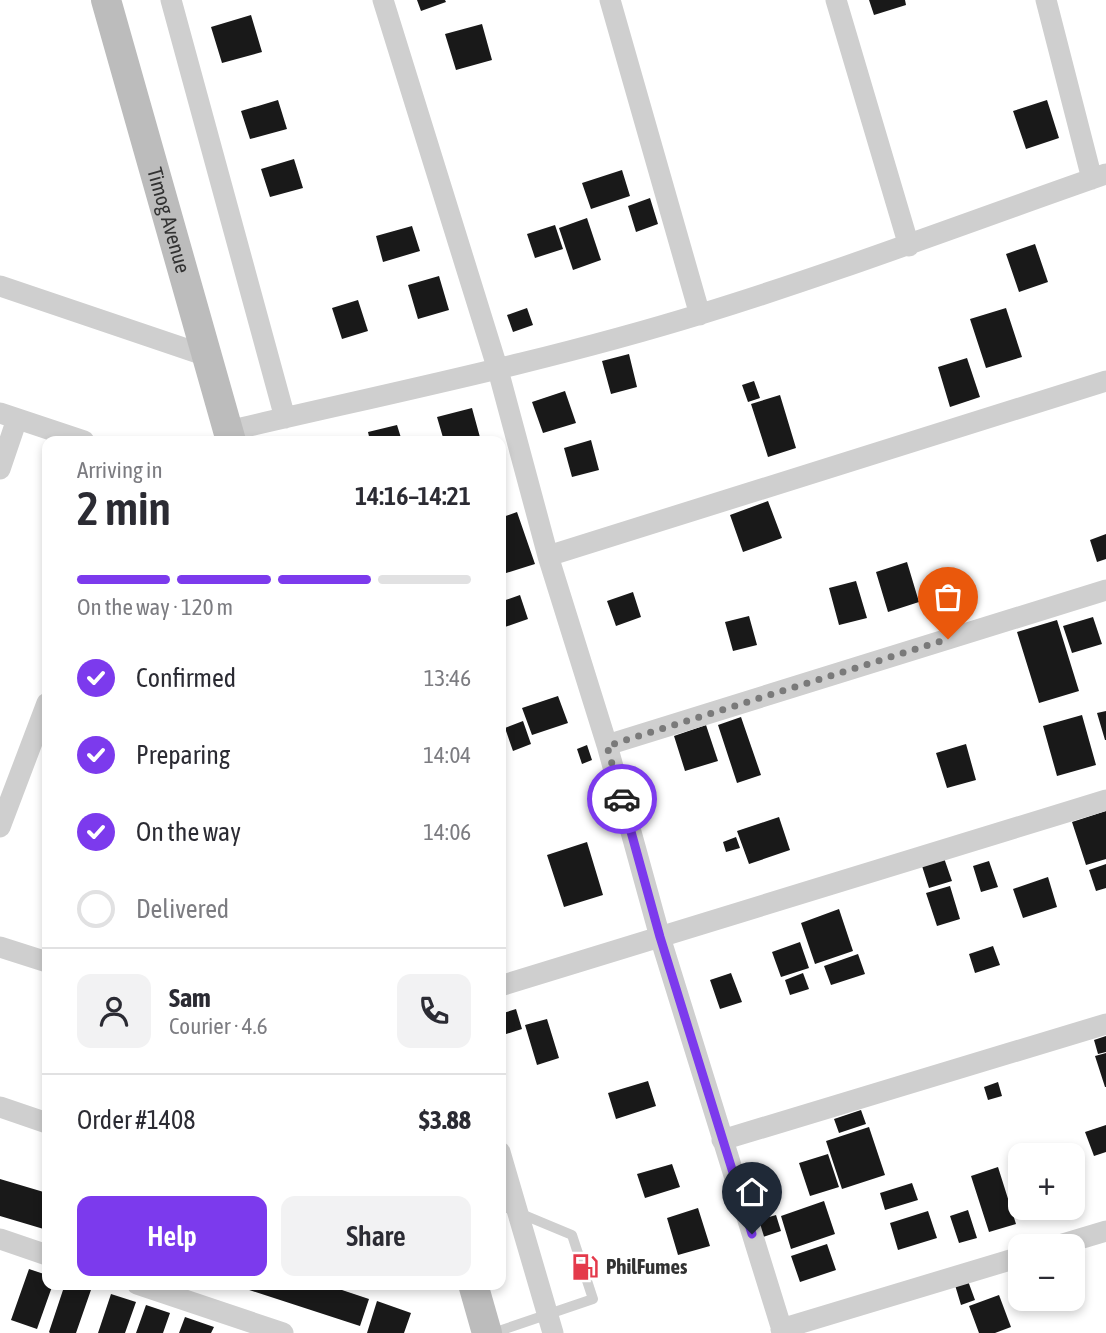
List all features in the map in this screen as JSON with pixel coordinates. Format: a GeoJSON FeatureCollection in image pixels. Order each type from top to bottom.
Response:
{"type":"FeatureCollection","features":[{"type":"Feature","properties":{"kind":"main road","name":"Timog Avenue"},"geometry":{"type":"LineString","coordinates":[[106,0],[230,436]]}},
{"type":"Feature","properties":{"kind":"main road"},"geometry":{"type":"LineString","coordinates":[[475,1290],[487,1333]]}},
{"type":"Feature","properties":{"kind":"street"},"geometry":{"type":"LineString","coordinates":[[171,0],[285,418]]}},
{"type":"Feature","properties":{"kind":"street"},"geometry":{"type":"LineString","coordinates":[[383,0],[498,370],[548,556],[607,746],[660,937],[782,1331],[1008,1261]]}},
{"type":"Feature","properties":{"kind":"street"},"geometry":{"type":"LineString","coordinates":[[610,0],[700,315]]}},
{"type":"Feature","properties":{"kind":"street"},"geometry":{"type":"LineString","coordinates":[[836,0],[909,246]]}},
{"type":"Feature","properties":{"kind":"street"},"geometry":{"type":"LineString","coordinates":[[230,436],[285,418],[498,370],[700,315],[909,246],[1099,177],[1046,0]]}},
{"type":"Feature","properties":{"kind":"street"},"geometry":{"type":"LineString","coordinates":[[0,286],[207,356]]}},
{"type":"Feature","properties":{"kind":"street"},"geometry":{"type":"LineString","coordinates":[[548,556],[1106,382]]}},
{"type":"Feature","properties":{"kind":"street"},"geometry":{"type":"LineString","coordinates":[[0,469],[9,416],[69,436]]}},
{"type":"Feature","properties":{"kind":"street"},"geometry":{"type":"LineString","coordinates":[[607,746],[1106,590]]}},
{"type":"Feature","properties":{"kind":"street"},"geometry":{"type":"LineString","coordinates":[[0,827],[42,716]]}},
{"type":"Feature","properties":{"kind":"street"},"geometry":{"type":"LineString","coordinates":[[506,984],[1106,800]]}},
{"type":"Feature","properties":{"kind":"street"},"geometry":{"type":"LineString","coordinates":[[0,947],[42,960]]}},
{"type":"Feature","properties":{"kind":"street"},"geometry":{"type":"LineString","coordinates":[[722,1140],[1106,1024]]}},
{"type":"Feature","properties":{"kind":"street"},"geometry":{"type":"LineString","coordinates":[[0,1107],[42,1121]]}},
{"type":"Feature","properties":{"kind":"street"},"geometry":{"type":"LineString","coordinates":[[506,1189],[509,1208],[550,1324]]}},
{"type":"Feature","properties":{"kind":"street"},"geometry":{"type":"LineString","coordinates":[[1085,1237],[1106,1231]]}},
{"type":"Feature","properties":{"kind":"street"},"geometry":{"type":"LineString","coordinates":[[0,1239],[42,1253]]}},
{"type":"Feature","properties":{"kind":"street"},"geometry":{"type":"LineString","coordinates":[[154,1290],[282,1333]]}},
{"type":"Feature","properties":{"kind":"lane"},"geometry":{"type":"LineString","coordinates":[[493,1333],[550,1324],[593,1299],[572,1235],[509,1208]]}},
{"type":"Feature","properties":{"kind":"building"},"geometry":{"type":"Polygon","coordinates":[[[417,0],[445,0],[446,2],[421,11],[417,0]]]}},
{"type":"Feature","properties":{"kind":"building"},"geometry":{"type":"Polygon","coordinates":[[[869,0],[905,0],[906,5],[874,15],[869,0]]]}},
{"type":"Feature","properties":{"kind":"building"},"geometry":{"type":"Polygon","coordinates":[[[251,15],[262,52],[222,63],[211,27],[251,15]]]}},
{"type":"Feature","properties":{"kind":"building"},"geometry":{"type":"Polygon","coordinates":[[[482,24],[492,60],[456,70],[445,34],[482,24]]]}},
{"type":"Feature","properties":{"kind":"building"},"geometry":{"type":"Polygon","coordinates":[[[278,100],[287,129],[250,139],[241,111],[278,100]]]}},
{"type":"Feature","properties":{"kind":"building"},"geometry":{"type":"Polygon","coordinates":[[[1047,100],[1059,138],[1026,149],[1013,111],[1047,100]]]}},
{"type":"Feature","properties":{"kind":"building"},"geometry":{"type":"Polygon","coordinates":[[[294,159],[303,188],[270,197],[261,169],[294,159]]]}},
{"type":"Feature","properties":{"kind":"building"},"geometry":{"type":"Polygon","coordinates":[[[622,170],[630,196],[591,209],[582,183],[622,170]]]}},
{"type":"Feature","properties":{"kind":"building"},"geometry":{"type":"Polygon","coordinates":[[[650,198],[658,224],[636,232],[628,206],[650,198]]]}},
{"type":"Feature","properties":{"kind":"building"},"geometry":{"type":"Polygon","coordinates":[[[587,218],[601,260],[573,270],[559,228],[587,218]]]}},
{"type":"Feature","properties":{"kind":"building"},"geometry":{"type":"Polygon","coordinates":[[[555,225],[563,249],[535,258],[527,234],[555,225]]]}},
{"type":"Feature","properties":{"kind":"building"},"geometry":{"type":"Polygon","coordinates":[[[412,226],[420,251],[383,262],[376,236],[412,226]]]}},
{"type":"Feature","properties":{"kind":"building"},"geometry":{"type":"Polygon","coordinates":[[[1035,244],[1048,282],[1019,292],[1006,254],[1035,244]]]}},
{"type":"Feature","properties":{"kind":"building"},"geometry":{"type":"Polygon","coordinates":[[[439,276],[449,310],[418,319],[408,285],[439,276]]]}},
{"type":"Feature","properties":{"kind":"building"},"geometry":{"type":"Polygon","coordinates":[[[358,300],[368,331],[342,339],[332,308],[358,300]]]}},
{"type":"Feature","properties":{"kind":"building"},"geometry":{"type":"Polygon","coordinates":[[[527,308],[533,325],[513,332],[507,315],[527,308]]]}},
{"type":"Feature","properties":{"kind":"building"},"geometry":{"type":"Polygon","coordinates":[[[1006,308],[1022,357],[986,368],[970,319],[1006,308]]]}},
{"type":"Feature","properties":{"kind":"building"},"geometry":{"type":"Polygon","coordinates":[[[629,354],[637,387],[611,394],[602,361],[629,354]]]}},
{"type":"Feature","properties":{"kind":"building"},"geometry":{"type":"Polygon","coordinates":[[[967,358],[980,397],[950,407],[938,367],[967,358]]]}},
{"type":"Feature","properties":{"kind":"building"},"geometry":{"type":"Polygon","coordinates":[[[754,381],[760,398],[748,402],[742,385],[754,381]]]}},
{"type":"Feature","properties":{"kind":"building"},"geometry":{"type":"Polygon","coordinates":[[[565,391],[576,423],[543,433],[532,402],[565,391]]]}},
{"type":"Feature","properties":{"kind":"building"},"geometry":{"type":"Polygon","coordinates":[[[780,395],[796,448],[768,457],[751,404],[780,395]]]}},
{"type":"Feature","properties":{"kind":"building"},"geometry":{"type":"Polygon","coordinates":[[[472,408],[480,436],[443,436],[437,417],[472,408]]]}},
{"type":"Feature","properties":{"kind":"building"},"geometry":{"type":"Polygon","coordinates":[[[397,425],[400,436],[369,436],[368,432],[397,425]]]}},
{"type":"Feature","properties":{"kind":"building"},"geometry":{"type":"Polygon","coordinates":[[[591,440],[599,470],[572,477],[564,448],[591,440]]]}},
{"type":"Feature","properties":{"kind":"building"},"geometry":{"type":"Polygon","coordinates":[[[768,501],[782,538],[743,552],[730,515],[768,501]]]}},
{"type":"Feature","properties":{"kind":"building"},"geometry":{"type":"Polygon","coordinates":[[[517,512],[535,564],[506,573],[506,516],[517,512]]]}},
{"type":"Feature","properties":{"kind":"building"},"geometry":{"type":"Polygon","coordinates":[[[1106,534],[1106,559],[1097,562],[1090,540],[1106,534]]]}},
{"type":"Feature","properties":{"kind":"building"},"geometry":{"type":"Polygon","coordinates":[[[907,562],[919,602],[888,612],[876,572],[907,562]]]}},
{"type":"Feature","properties":{"kind":"building"},"geometry":{"type":"Polygon","coordinates":[[[856,581],[867,618],[839,625],[829,588],[856,581]]]}},
{"type":"Feature","properties":{"kind":"building"},"geometry":{"type":"Polygon","coordinates":[[[633,592],[641,617],[616,626],[607,601],[633,592]]]}},
{"type":"Feature","properties":{"kind":"building"},"geometry":{"type":"Polygon","coordinates":[[[520,595],[528,619],[506,627],[506,600],[520,595]]]}},
{"type":"Feature","properties":{"kind":"building"},"geometry":{"type":"Polygon","coordinates":[[[749,616],[757,645],[733,651],[725,622],[749,616]]]}},
{"type":"Feature","properties":{"kind":"building"},"geometry":{"type":"Polygon","coordinates":[[[1093,617],[1102,644],[1072,653],[1063,626],[1093,617]]]}},
{"type":"Feature","properties":{"kind":"building"},"geometry":{"type":"Polygon","coordinates":[[[1057,620],[1079,691],[1039,703],[1017,632],[1057,620]]]}},
{"type":"Feature","properties":{"kind":"building"},"geometry":{"type":"Polygon","coordinates":[[[558,696],[568,723],[532,735],[522,708],[558,696]]]}},
{"type":"Feature","properties":{"kind":"building"},"geometry":{"type":"Polygon","coordinates":[[[1106,711],[1106,740],[1105,740],[1097,713],[1106,711]]]}},
{"type":"Feature","properties":{"kind":"building"},"geometry":{"type":"Polygon","coordinates":[[[1082,715],[1096,765],[1057,776],[1043,726],[1082,715]]]}},
{"type":"Feature","properties":{"kind":"building"},"geometry":{"type":"Polygon","coordinates":[[[741,717],[761,775],[737,783],[718,725],[741,717]]]}},
{"type":"Feature","properties":{"kind":"building"},"geometry":{"type":"Polygon","coordinates":[[[523,721],[531,744],[513,751],[506,728],[523,721]]]}},
{"type":"Feature","properties":{"kind":"building"},"geometry":{"type":"Polygon","coordinates":[[[706,725],[718,761],[685,771],[674,736],[706,725]]]}},
{"type":"Feature","properties":{"kind":"building"},"geometry":{"type":"Polygon","coordinates":[[[966,744],[976,780],[947,788],[936,753],[966,744]]]}},
{"type":"Feature","properties":{"kind":"building"},"geometry":{"type":"Polygon","coordinates":[[[587,745],[592,760],[582,764],[577,749],[587,745]]]}},
{"type":"Feature","properties":{"kind":"building"},"geometry":{"type":"Polygon","coordinates":[[[1106,811],[1106,859],[1086,865],[1072,822],[1106,811]]]}},
{"type":"Feature","properties":{"kind":"building"},"geometry":{"type":"Polygon","coordinates":[[[779,817],[790,850],[749,864],[737,831],[779,817]]]}},
{"type":"Feature","properties":{"kind":"building"},"geometry":{"type":"Polygon","coordinates":[[[736,837],[740,848],[726,852],[723,842],[736,837]]]}},
{"type":"Feature","properties":{"kind":"building"},"geometry":{"type":"Polygon","coordinates":[[[587,842],[603,895],[564,907],[547,855],[587,842]]]}},
{"type":"Feature","properties":{"kind":"building"},"geometry":{"type":"Polygon","coordinates":[[[944,858],[952,881],[929,888],[922,866],[944,858]]]}},
{"type":"Feature","properties":{"kind":"building"},"geometry":{"type":"Polygon","coordinates":[[[989,861],[998,887],[981,892],[973,866],[989,861]]]}},
{"type":"Feature","properties":{"kind":"building"},"geometry":{"type":"Polygon","coordinates":[[[1106,864],[1106,888],[1096,891],[1089,870],[1106,864]]]}},
{"type":"Feature","properties":{"kind":"building"},"geometry":{"type":"Polygon","coordinates":[[[1048,877],[1057,907],[1023,918],[1013,889],[1048,877]]]}},
{"type":"Feature","properties":{"kind":"building"},"geometry":{"type":"Polygon","coordinates":[[[950,886],[960,919],[937,926],[926,893],[950,886]]]}},
{"type":"Feature","properties":{"kind":"building"},"geometry":{"type":"Polygon","coordinates":[[[839,909],[853,951],[815,964],[801,923],[839,909]]]}},
{"type":"Feature","properties":{"kind":"building"},"geometry":{"type":"Polygon","coordinates":[[[800,942],[809,968],[781,977],[772,952],[800,942]]]}},
{"type":"Feature","properties":{"kind":"building"},"geometry":{"type":"Polygon","coordinates":[[[993,946],[1000,965],[975,973],[969,954],[993,946]]]}},
{"type":"Feature","properties":{"kind":"building"},"geometry":{"type":"Polygon","coordinates":[[[858,954],[865,974],[831,985],[824,966],[858,954]]]}},
{"type":"Feature","properties":{"kind":"building"},"geometry":{"type":"Polygon","coordinates":[[[731,973],[742,1002],[720,1009],[710,980],[731,973]]]}},
{"type":"Feature","properties":{"kind":"building"},"geometry":{"type":"Polygon","coordinates":[[[803,973],[809,989],[790,995],[785,980],[803,973]]]}},
{"type":"Feature","properties":{"kind":"building"},"geometry":{"type":"Polygon","coordinates":[[[516,1009],[522,1029],[506,1034],[506,1012],[516,1009]]]}},
{"type":"Feature","properties":{"kind":"building"},"geometry":{"type":"Polygon","coordinates":[[[547,1019],[559,1058],[537,1065],[525,1025],[547,1019]]]}},
{"type":"Feature","properties":{"kind":"building"},"geometry":{"type":"Polygon","coordinates":[[[1106,1036],[1106,1052],[1098,1054],[1094,1040],[1106,1036]]]}},
{"type":"Feature","properties":{"kind":"building"},"geometry":{"type":"Polygon","coordinates":[[[1106,1053],[1106,1087],[1105,1087],[1095,1056],[1106,1053]]]}},
{"type":"Feature","properties":{"kind":"building"},"geometry":{"type":"Polygon","coordinates":[[[648,1081],[656,1106],[616,1119],[608,1093],[648,1081]]]}},
{"type":"Feature","properties":{"kind":"building"},"geometry":{"type":"Polygon","coordinates":[[[998,1082],[1002,1096],[988,1100],[984,1087],[998,1082]]]}},
{"type":"Feature","properties":{"kind":"building"},"geometry":{"type":"Polygon","coordinates":[[[861,1110],[866,1124],[839,1133],[834,1119],[861,1110]]]}},
{"type":"Feature","properties":{"kind":"building"},"geometry":{"type":"Polygon","coordinates":[[[1106,1125],[1106,1152],[1094,1156],[1085,1132],[1106,1125]]]}},
{"type":"Feature","properties":{"kind":"building"},"geometry":{"type":"Polygon","coordinates":[[[869,1127],[885,1175],[842,1189],[826,1141],[869,1127]]]}},
{"type":"Feature","properties":{"kind":"building"},"geometry":{"type":"Polygon","coordinates":[[[828,1154],[839,1187],[810,1196],[799,1163],[828,1154]]]}},
{"type":"Feature","properties":{"kind":"building"},"geometry":{"type":"Polygon","coordinates":[[[672,1164],[680,1187],[645,1198],[637,1174],[672,1164]]]}},
{"type":"Feature","properties":{"kind":"building"},"geometry":{"type":"Polygon","coordinates":[[[998,1167],[1008,1199],[1008,1220],[1015,1220],[1016,1224],[989,1232],[971,1176],[998,1167]]]}},
{"type":"Feature","properties":{"kind":"building"},"geometry":{"type":"Polygon","coordinates":[[[0,1179],[42,1192],[42,1229],[0,1216],[0,1179]]]}},
{"type":"Feature","properties":{"kind":"building"},"geometry":{"type":"Polygon","coordinates":[[[912,1183],[918,1200],[885,1210],[880,1193],[912,1183]]]}},
{"type":"Feature","properties":{"kind":"building"},"geometry":{"type":"Polygon","coordinates":[[[824,1201],[835,1234],[791,1249],[781,1216],[824,1201]]]}},
{"type":"Feature","properties":{"kind":"building"},"geometry":{"type":"Polygon","coordinates":[[[698,1208],[710,1246],[678,1255],[667,1218],[698,1208]]]}},
{"type":"Feature","properties":{"kind":"building"},"geometry":{"type":"Polygon","coordinates":[[[968,1210],[977,1238],[959,1243],[950,1216],[968,1210]]]}},
{"type":"Feature","properties":{"kind":"building"},"geometry":{"type":"Polygon","coordinates":[[[928,1211],[937,1238],[898,1250],[890,1223],[928,1211]]]}},
{"type":"Feature","properties":{"kind":"building"},"geometry":{"type":"Polygon","coordinates":[[[776,1215],[781,1231],[763,1237],[758,1220],[776,1215]]]}},
{"type":"Feature","properties":{"kind":"building"},"geometry":{"type":"Polygon","coordinates":[[[827,1244],[836,1270],[800,1282],[791,1256],[827,1244]]]}},
{"type":"Feature","properties":{"kind":"building"},"geometry":{"type":"Polygon","coordinates":[[[29,1269],[42,1273],[42,1290],[51,1290],[37,1329],[11,1320],[29,1269]]]}},
{"type":"Feature","properties":{"kind":"building"},"geometry":{"type":"Polygon","coordinates":[[[968,1281],[975,1300],[961,1305],[955,1285],[968,1281]]]}},
{"type":"Feature","properties":{"kind":"building"},"geometry":{"type":"Polygon","coordinates":[[[63,1290],[91,1290],[76,1333],[49,1332],[63,1290]]]}},
{"type":"Feature","properties":{"kind":"building"},"geometry":{"type":"Polygon","coordinates":[[[249,1290],[342,1290],[369,1299],[360,1326],[249,1290]]]}},
{"type":"Feature","properties":{"kind":"building"},"geometry":{"type":"Polygon","coordinates":[[[111,1294],[136,1302],[125,1333],[98,1333],[111,1294]]]}},
{"type":"Feature","properties":{"kind":"building"},"geometry":{"type":"Polygon","coordinates":[[[999,1295],[1011,1327],[995,1333],[979,1333],[969,1306],[999,1295]]]}},
{"type":"Feature","properties":{"kind":"building"},"geometry":{"type":"Polygon","coordinates":[[[377,1301],[411,1313],[404,1333],[367,1333],[377,1301]]]}},
{"type":"Feature","properties":{"kind":"building"},"geometry":{"type":"Polygon","coordinates":[[[146,1305],[170,1313],[163,1333],[136,1333],[146,1305]]]}},
{"type":"Feature","properties":{"kind":"building"},"geometry":{"type":"Polygon","coordinates":[[[185,1317],[214,1327],[211,1333],[179,1333],[185,1317]]]}},
{"type":"Feature","properties":{"kind":"way so far"},"geometry":{"type":"LineString","coordinates":[[622,799],[607,746],[948,639]]}},
{"type":"Feature","properties":{"kind":"place","name":"PhilFumes"},"geometry":{"type":"Point","coordinates":[585,1267]}},
{"type":"Feature","properties":{"kind":"route"},"geometry":{"type":"LineString","coordinates":[[622,799],[660,937],[752,1234]]}}]}
